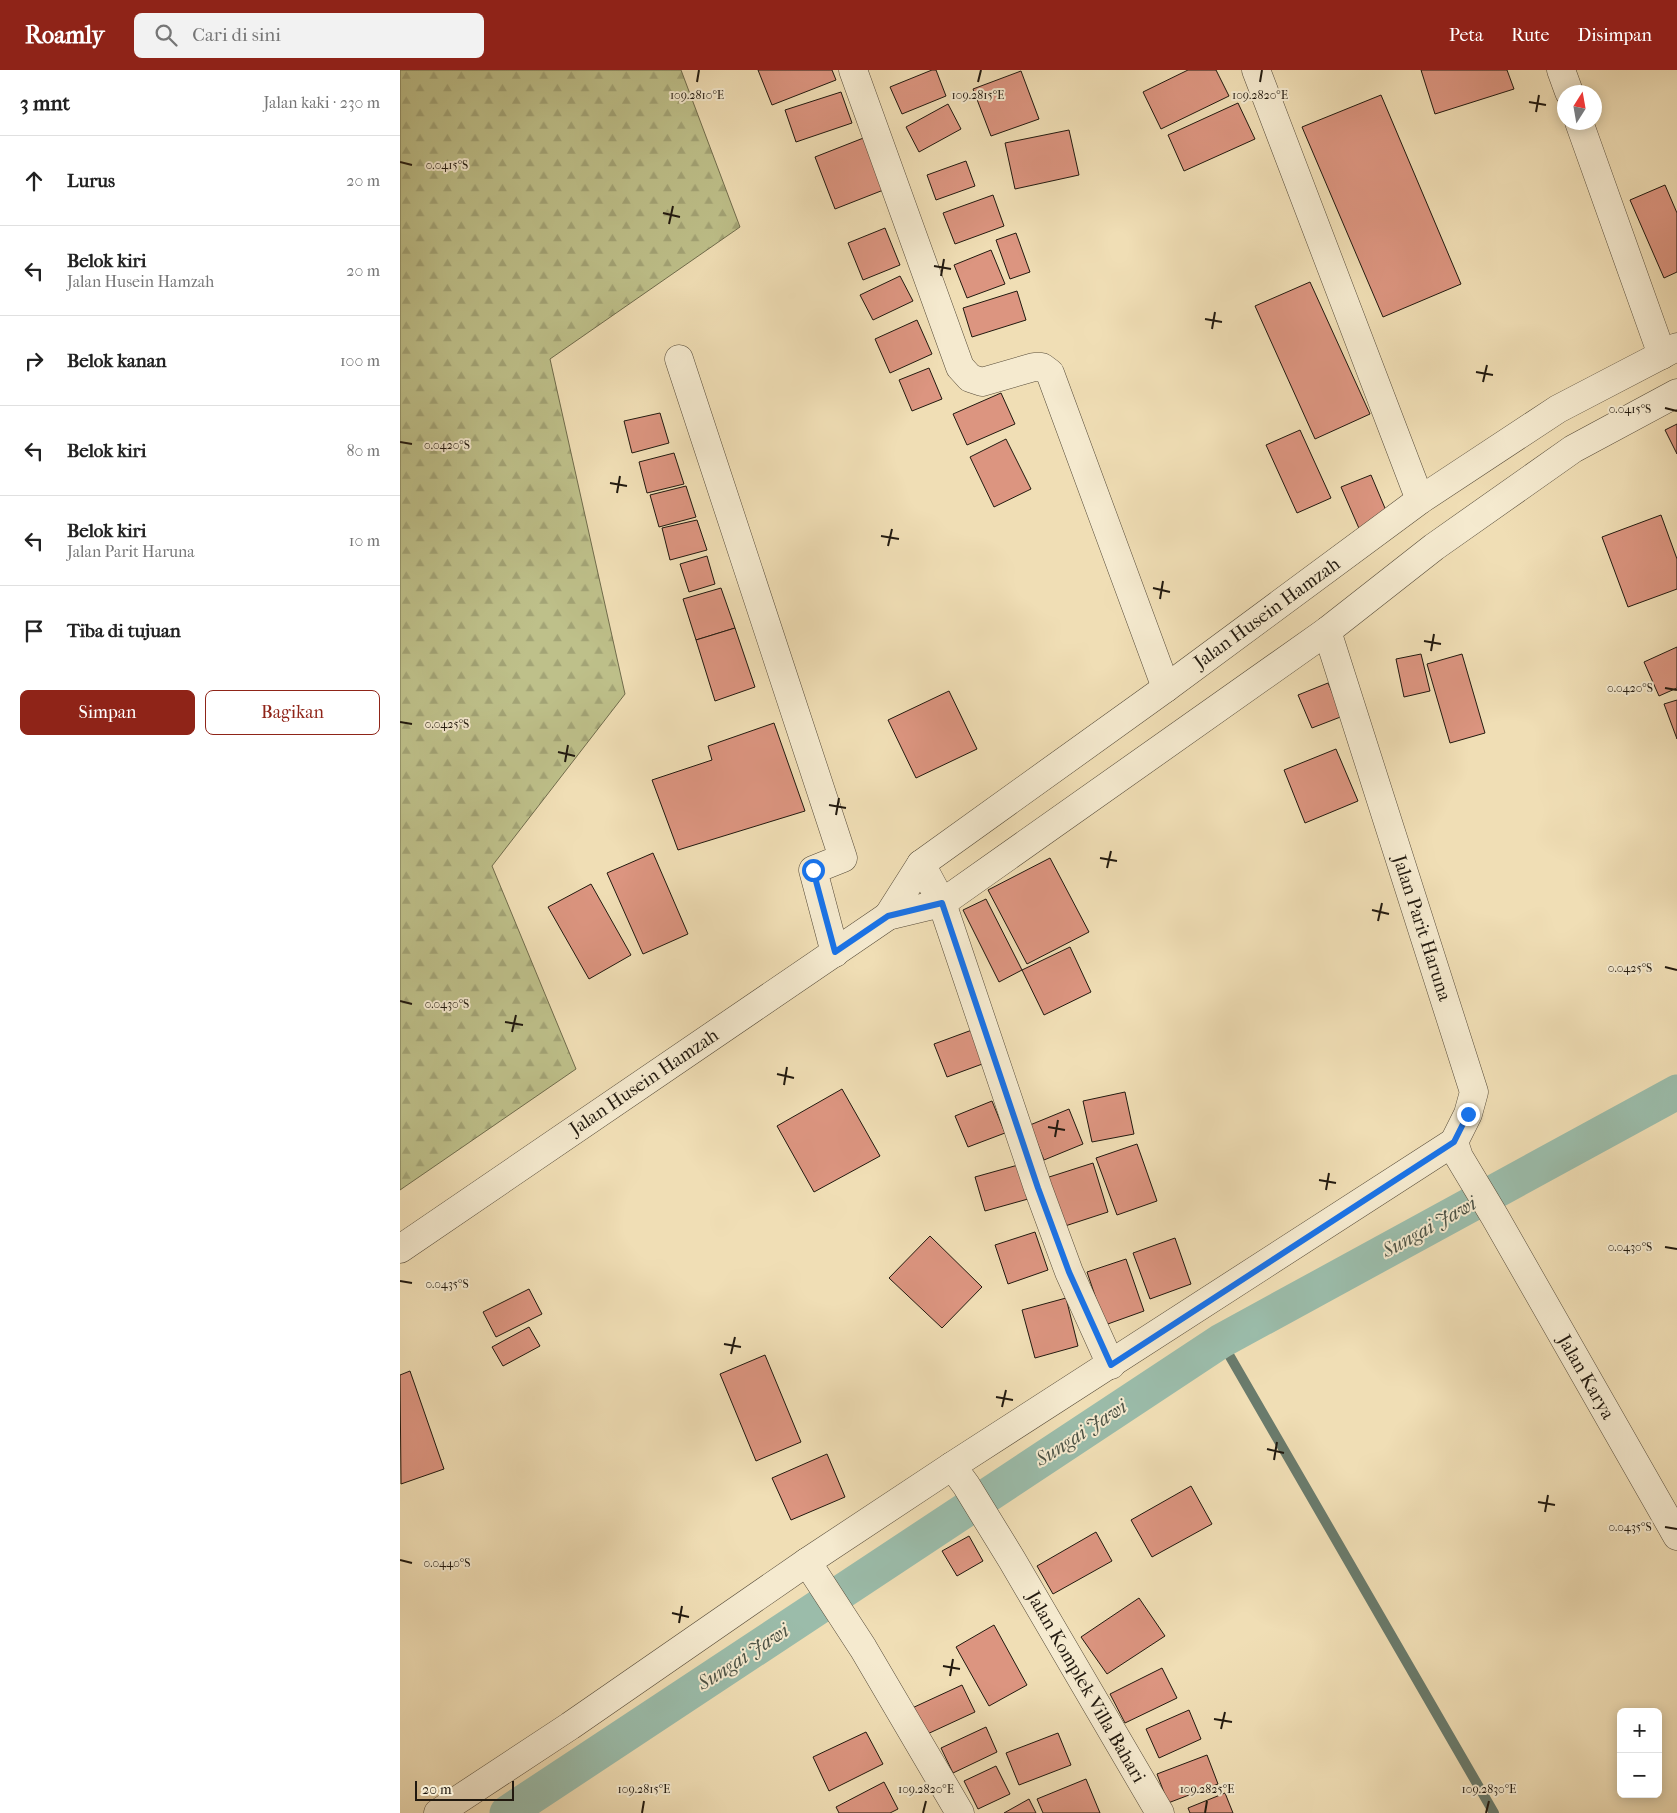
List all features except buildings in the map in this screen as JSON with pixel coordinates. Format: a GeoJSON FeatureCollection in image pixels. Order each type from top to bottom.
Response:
{"type":"FeatureCollection","features":[{"type":"Feature","properties":{"kind":"street"},"geometry":{"type":"LineString","coordinates":[[853,70],[960,367],[970,378],[982,382],[1034,367],[1042,367],[1050,373],[1166,688]]}},
{"type":"Feature","properties":{"kind":"street"},"geometry":{"type":"LineString","coordinates":[[1256,70],[1420,500]]}},
{"type":"Feature","properties":{"kind":"street"},"geometry":{"type":"LineString","coordinates":[[1561,70],[1566,85]]}},
{"type":"Feature","properties":{"kind":"street"},"geometry":{"type":"LineString","coordinates":[[1582,130],[1669,351]]}},
{"type":"Feature","properties":{"kind":"street","name":"Jalan Husein Hamzah"},"geometry":{"type":"LineString","coordinates":[[888,916],[921,864],[1166,688],[1420,500],[1558,409],[1669,351]]}},
{"type":"Feature","properties":{"kind":"street"},"geometry":{"type":"LineString","coordinates":[[679,359],[843,858],[813,870],[835,952]]}},
{"type":"Feature","properties":{"kind":"street","name":"Jalan Husein Hamzah"},"geometry":{"type":"LineString","coordinates":[[400,1249],[888,916],[942,903],[1327,631],[1434,547],[1573,448],[1677,393]]}},
{"type":"Feature","properties":{"kind":"street","name":"Jalan Parit Haruna"},"geometry":{"type":"LineString","coordinates":[[1327,631],[1474,1092],[1456,1150]]}},
{"type":"Feature","properties":{"kind":"street"},"geometry":{"type":"LineString","coordinates":[[921,864],[942,903],[1038,1188],[1069,1272],[1111,1365]]}},
{"type":"Feature","properties":{"kind":"street"},"geometry":{"type":"LineString","coordinates":[[438,1813],[570,1726],[813,1574],[959,1475],[1111,1365],[1456,1150]]}},
{"type":"Feature","properties":{"kind":"street","name":"Jalan Karya"},"geometry":{"type":"LineString","coordinates":[[1456,1150],[1677,1536]]}},
{"type":"Feature","properties":{"kind":"street","name":"Jalan Komplek Villa Bahari"},"geometry":{"type":"LineString","coordinates":[[959,1475],[1012,1560],[1160,1813]]}},
{"type":"Feature","properties":{"kind":"street"},"geometry":{"type":"LineString","coordinates":[[813,1574],[863,1648],[960,1813]]}},
{"type":"Feature","properties":{"kind":"green space"},"geometry":{"type":"Polygon","coordinates":[[[400,70],[681,70],[740,227],[550,359],[625,694],[492,866],[576,1069],[400,1190],[400,70]]]}},
{"type":"Feature","properties":{"kind":"waterway","name":"Sungai Jawi"},"geometry":{"type":"LineString","coordinates":[[507,1813],[1221,1341],[1677,1092]]}},
{"type":"Feature","properties":{"kind":"waterway"},"geometry":{"type":"LineString","coordinates":[[1221,1341],[1494,1813]]}},
{"type":"Feature","properties":{"kind":"route"},"geometry":{"type":"LineString","coordinates":[[813,870],[835,952],[888,916],[942,903],[1038,1188],[1069,1272],[1111,1365],[1454,1142],[1468,1114]]}}]}
